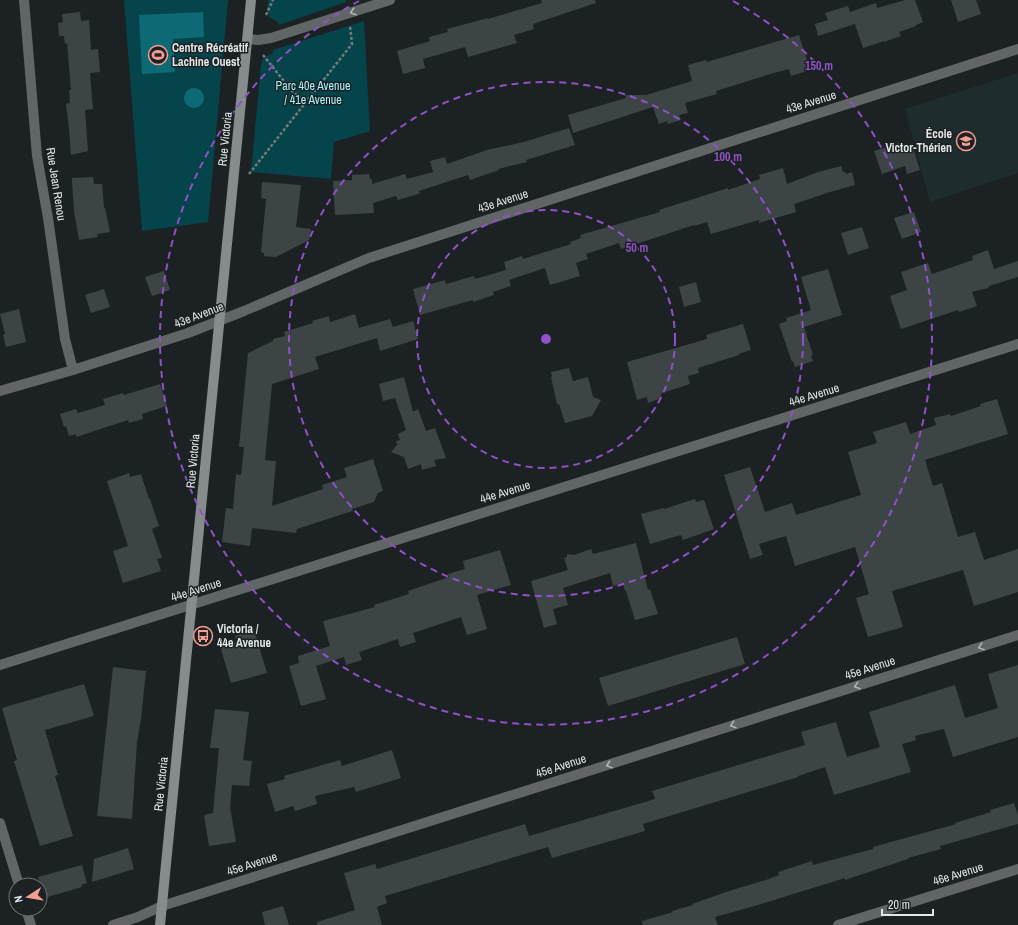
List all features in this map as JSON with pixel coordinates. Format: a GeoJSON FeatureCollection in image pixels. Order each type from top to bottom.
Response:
{"type":"FeatureCollection","features":[{"type":"Feature","properties":{"kind":"main road","name":"Rue Victoria"},"geometry":{"type":"LineString","coordinates":[[160,925],[251,0]]}},
{"type":"Feature","properties":{"kind":"street","name":"Rue Jean Renou"},"geometry":{"type":"LineString","coordinates":[[24,0],[37,156],[48,218],[65,339],[73,370]]}},
{"type":"Feature","properties":{"kind":"street"},"geometry":{"type":"LineString","coordinates":[[248,39],[258,40],[271,38],[390,0]]}},
{"type":"Feature","properties":{"kind":"street","name":"43e Avenue"},"geometry":{"type":"LineString","coordinates":[[0,392],[188,333],[376,255],[1018,49]]}},
{"type":"Feature","properties":{"kind":"street","name":"44e Avenue"},"geometry":{"type":"LineString","coordinates":[[0,665],[160,616],[192,604],[1018,344]]}},
{"type":"Feature","properties":{"kind":"street","name":"45e Avenue"},"geometry":{"type":"LineString","coordinates":[[113,925],[138,917],[162,906],[1018,635]]}},
{"type":"Feature","properties":{"kind":"street"},"geometry":{"type":"LineString","coordinates":[[0,823],[17,877]]}},
{"type":"Feature","properties":{"kind":"street","name":"46e Avenue"},"geometry":{"type":"LineString","coordinates":[[838,925],[1018,869]]}},
{"type":"Feature","properties":{"kind":"path"},"geometry":{"type":"LineString","coordinates":[[266,15],[273,0]]}},
{"type":"Feature","properties":{"kind":"path"},"geometry":{"type":"LineString","coordinates":[[249,174],[352,44]]}},
{"type":"Feature","properties":{"kind":"path"},"geometry":{"type":"LineString","coordinates":[[263,55],[292,91],[305,102]]}},
{"type":"Feature","properties":{"kind":"shaded area","name":"Centre Récréatif Lachine Ouest"},"geometry":{"type":"Polygon","coordinates":[[[203,12],[204,37],[173,39],[175,72],[142,74],[139,15],[203,12]]]}},
{"type":"Feature","properties":{"kind":"shaded area","name":"École Victor-Thérien"},"geometry":{"type":"Polygon","coordinates":[[[1018,73],[1018,173],[930,202],[905,109],[1018,73]]]}},
{"type":"Feature","properties":{"kind":"shaded area"},"geometry":{"type":"Polygon","coordinates":[[[194,88],[201,91],[204,98],[201,105],[194,108],[187,105],[184,98],[187,91],[194,88]]]}},
{"type":"Feature","properties":{"kind":"green space"},"geometry":{"type":"Polygon","coordinates":[[[124,0],[228,0],[208,222],[142,231],[124,0]]]}},
{"type":"Feature","properties":{"kind":"green space"},"geometry":{"type":"Polygon","coordinates":[[[268,0],[346,0],[346,2],[279,25],[277,21],[270,18],[268,14],[268,0]]]}},
{"type":"Feature","properties":{"kind":"green space","name":"Parc 40e Avenue / 41e Avenue"},"geometry":{"type":"Polygon","coordinates":[[[364,21],[370,131],[334,142],[331,179],[251,172],[261,65],[263,58],[273,53],[273,50],[364,21]]]}},
{"type":"Feature","properties":{"kind":"building"},"geometry":{"type":"Polygon","coordinates":[[[541,0],[595,0],[596,3],[533,24],[534,29],[514,35],[517,43],[468,57],[465,47],[423,59],[425,68],[403,74],[397,51],[430,41],[429,37],[448,32],[447,29],[542,3],[541,0]]]}},
{"type":"Feature","properties":{"kind":"building"},"geometry":{"type":"Polygon","coordinates":[[[905,0],[915,0],[923,22],[899,32],[901,36],[863,48],[855,24],[818,36],[815,24],[828,20],[825,13],[848,6],[850,12],[876,3],[877,8],[905,0]]]}},
{"type":"Feature","properties":{"kind":"building"},"geometry":{"type":"Polygon","coordinates":[[[951,0],[976,0],[981,14],[958,22],[951,0]]]}},
{"type":"Feature","properties":{"kind":"building"},"geometry":{"type":"Polygon","coordinates":[[[80,12],[81,21],[89,20],[91,50],[98,49],[100,72],[90,73],[93,109],[85,110],[88,151],[71,155],[66,104],[70,103],[69,90],[71,90],[67,43],[65,44],[64,36],[59,36],[58,23],[63,22],[62,14],[80,12]]]}},
{"type":"Feature","properties":{"kind":"building"},"geometry":{"type":"Polygon","coordinates":[[[799,35],[810,70],[791,76],[789,69],[716,91],[717,94],[685,103],[688,113],[679,115],[681,120],[668,124],[667,121],[659,124],[653,107],[573,133],[568,115],[626,98],[625,95],[646,95],[692,81],[688,65],[706,60],[707,62],[799,35]]]}},
{"type":"Feature","properties":{"kind":"building"},"geometry":{"type":"Polygon","coordinates":[[[569,128],[575,145],[526,160],[527,162],[498,169],[499,170],[470,180],[468,175],[419,191],[420,193],[418,194],[398,200],[396,196],[373,203],[374,213],[335,215],[333,181],[352,180],[352,175],[369,174],[370,179],[372,179],[372,184],[405,174],[407,179],[433,172],[430,161],[445,157],[447,164],[487,150],[524,142],[569,128]]]}},
{"type":"Feature","properties":{"kind":"building"},"geometry":{"type":"Polygon","coordinates":[[[899,143],[900,149],[912,145],[920,170],[907,174],[905,166],[882,174],[874,151],[899,143]]]}},
{"type":"Feature","properties":{"kind":"building"},"geometry":{"type":"Polygon","coordinates":[[[841,166],[843,172],[846,174],[852,172],[855,185],[794,204],[796,212],[759,223],[759,220],[711,234],[707,222],[621,249],[619,243],[586,254],[588,259],[576,263],[580,276],[550,285],[545,268],[509,280],[511,286],[493,292],[494,295],[473,302],[473,300],[420,315],[413,289],[445,280],[446,284],[474,276],[475,279],[506,270],[504,262],[522,256],[523,259],[571,244],[570,242],[581,238],[580,235],[660,212],[659,210],[728,188],[728,190],[760,179],[759,175],[783,168],[787,184],[818,172],[841,166]]]}},
{"type":"Feature","properties":{"kind":"building"},"geometry":{"type":"Polygon","coordinates":[[[93,177],[94,184],[102,184],[104,208],[110,232],[97,234],[98,237],[79,240],[74,211],[72,178],[93,177]]]}},
{"type":"Feature","properties":{"kind":"building"},"geometry":{"type":"Polygon","coordinates":[[[262,182],[301,185],[296,227],[311,229],[309,240],[276,257],[264,256],[264,253],[261,252],[266,199],[261,198],[262,182]]]}},
{"type":"Feature","properties":{"kind":"building"},"geometry":{"type":"Polygon","coordinates":[[[914,212],[921,232],[902,239],[894,218],[914,212]]]}},
{"type":"Feature","properties":{"kind":"building"},"geometry":{"type":"Polygon","coordinates":[[[862,227],[869,248],[848,255],[841,233],[862,227]]]}},
{"type":"Feature","properties":{"kind":"building"},"geometry":{"type":"Polygon","coordinates":[[[988,250],[994,269],[1018,261],[1018,277],[972,292],[977,306],[959,312],[958,310],[901,329],[890,296],[907,290],[901,272],[928,263],[932,274],[973,260],[972,256],[988,250]]]}},
{"type":"Feature","properties":{"kind":"building"},"geometry":{"type":"Polygon","coordinates":[[[828,269],[842,315],[804,327],[813,355],[811,356],[813,361],[795,367],[779,324],[787,321],[786,318],[811,310],[801,277],[828,269]]]}},
{"type":"Feature","properties":{"kind":"building"},"geometry":{"type":"Polygon","coordinates":[[[164,271],[170,290],[152,296],[145,277],[164,271]]]}},
{"type":"Feature","properties":{"kind":"building"},"geometry":{"type":"Polygon","coordinates":[[[696,282],[701,302],[684,307],[679,287],[696,282]]]}},
{"type":"Feature","properties":{"kind":"building"},"geometry":{"type":"Polygon","coordinates":[[[104,289],[110,307],[91,313],[85,295],[104,289]]]}},
{"type":"Feature","properties":{"kind":"building"},"geometry":{"type":"Polygon","coordinates":[[[19,309],[26,342],[6,347],[3,335],[5,334],[0,314],[19,309]]]}},
{"type":"Feature","properties":{"kind":"building"},"geometry":{"type":"Polygon","coordinates":[[[355,314],[359,328],[390,319],[393,327],[413,321],[418,339],[380,351],[377,338],[315,357],[319,369],[272,384],[265,460],[276,461],[272,506],[323,489],[322,485],[347,477],[344,468],[373,459],[383,491],[378,493],[374,502],[352,509],[353,511],[297,529],[296,533],[252,528],[250,546],[222,542],[226,508],[233,509],[236,474],[241,475],[244,447],[239,447],[248,353],[273,341],[273,339],[285,336],[284,332],[313,323],[312,321],[329,316],[330,322],[355,314]]]}},
{"type":"Feature","properties":{"kind":"building"},"geometry":{"type":"Polygon","coordinates":[[[743,324],[751,350],[698,368],[699,373],[688,376],[690,384],[662,393],[659,399],[648,403],[647,397],[637,400],[627,362],[707,339],[706,335],[743,324]]]}},
{"type":"Feature","properties":{"kind":"building"},"geometry":{"type":"Polygon","coordinates":[[[569,368],[573,381],[588,377],[593,397],[601,400],[592,416],[565,423],[559,404],[557,404],[551,372],[569,368]]]}},
{"type":"Feature","properties":{"kind":"building"},"geometry":{"type":"Polygon","coordinates":[[[404,377],[413,412],[418,409],[426,431],[435,428],[446,458],[434,460],[436,466],[422,470],[421,464],[408,469],[404,457],[391,452],[397,445],[396,441],[400,440],[398,434],[406,430],[395,398],[383,401],[379,384],[404,377]]]}},
{"type":"Feature","properties":{"kind":"building"},"geometry":{"type":"Polygon","coordinates":[[[160,384],[167,406],[142,414],[143,419],[129,423],[128,420],[76,437],[76,434],[69,436],[66,426],[64,427],[60,414],[76,409],[78,413],[105,405],[103,399],[123,393],[124,395],[160,384]]]}},
{"type":"Feature","properties":{"kind":"building"},"geometry":{"type":"Polygon","coordinates":[[[997,399],[1008,434],[925,460],[933,486],[942,483],[958,537],[975,532],[984,560],[1018,549],[1018,592],[974,606],[963,570],[892,591],[903,627],[868,637],[856,598],[869,594],[855,547],[795,566],[786,536],[759,544],[763,555],[750,559],[724,475],[750,467],[765,512],[792,503],[796,515],[861,495],[848,452],[877,443],[873,432],[906,422],[910,434],[936,425],[934,418],[950,414],[951,416],[981,406],[980,404],[997,399]]]}},
{"type":"Feature","properties":{"kind":"building"},"geometry":{"type":"Polygon","coordinates":[[[129,473],[130,477],[141,474],[159,526],[152,529],[162,558],[157,559],[161,571],[123,583],[113,551],[128,546],[107,481],[129,473]]]}},
{"type":"Feature","properties":{"kind":"building"},"geometry":{"type":"Polygon","coordinates":[[[695,499],[696,502],[704,500],[714,529],[683,540],[681,535],[650,544],[641,514],[664,509],[695,499]]]}},
{"type":"Feature","properties":{"kind":"building"},"geometry":{"type":"Polygon","coordinates":[[[636,543],[648,590],[650,589],[658,614],[635,620],[623,583],[613,586],[610,573],[563,588],[568,605],[553,609],[557,624],[544,628],[531,581],[568,570],[564,558],[567,557],[567,554],[574,555],[591,549],[593,554],[636,543]]]}},
{"type":"Feature","properties":{"kind":"building"},"geometry":{"type":"Polygon","coordinates":[[[500,550],[511,585],[477,595],[487,629],[467,635],[461,617],[413,633],[416,642],[400,647],[398,639],[359,652],[362,660],[346,665],[344,657],[316,666],[326,699],[301,706],[289,666],[299,663],[298,656],[330,646],[323,621],[375,607],[374,605],[409,594],[408,591],[449,577],[448,574],[465,569],[463,561],[500,550]]]}},
{"type":"Feature","properties":{"kind":"building"},"geometry":{"type":"Polygon","coordinates":[[[254,630],[267,673],[231,683],[220,646],[237,641],[235,636],[254,630]]]}},
{"type":"Feature","properties":{"kind":"building"},"geometry":{"type":"Polygon","coordinates":[[[737,637],[745,664],[608,706],[599,678],[737,637]]]}},
{"type":"Feature","properties":{"kind":"building"},"geometry":{"type":"Polygon","coordinates":[[[1018,665],[1018,737],[953,757],[944,729],[915,736],[916,740],[902,744],[911,772],[834,795],[825,767],[798,777],[643,824],[645,831],[552,858],[548,847],[385,896],[387,903],[377,907],[382,925],[317,925],[317,922],[355,910],[344,873],[375,864],[377,869],[525,824],[529,836],[655,799],[652,791],[805,745],[801,732],[836,722],[847,757],[880,747],[869,712],[955,685],[965,718],[998,708],[988,674],[1018,665]]]}},
{"type":"Feature","properties":{"kind":"building"},"geometry":{"type":"Polygon","coordinates":[[[113,667],[146,671],[137,742],[132,819],[97,816],[113,667]]]}},
{"type":"Feature","properties":{"kind":"building"},"geometry":{"type":"Polygon","coordinates":[[[84,684],[94,716],[45,730],[58,775],[55,776],[73,836],[40,846],[14,761],[17,760],[2,708],[84,684]]]}},
{"type":"Feature","properties":{"kind":"building"},"geometry":{"type":"Polygon","coordinates":[[[215,709],[249,712],[243,760],[252,761],[249,786],[232,785],[230,807],[236,842],[209,846],[204,815],[213,813],[219,748],[210,748],[215,709]]]}},
{"type":"Feature","properties":{"kind":"building"},"geometry":{"type":"Polygon","coordinates":[[[392,750],[401,778],[356,792],[354,787],[315,796],[317,804],[295,811],[293,806],[275,812],[267,784],[285,779],[284,776],[340,760],[342,766],[392,750]]]}},
{"type":"Feature","properties":{"kind":"building"},"geometry":{"type":"Polygon","coordinates":[[[1014,803],[1018,815],[1018,824],[940,846],[941,849],[908,858],[845,880],[845,878],[715,917],[718,925],[643,925],[642,921],[766,880],[779,875],[778,872],[812,861],[813,865],[873,849],[873,847],[956,824],[955,823],[991,812],[990,810],[1014,803]]]}},
{"type":"Feature","properties":{"kind":"building"},"geometry":{"type":"Polygon","coordinates":[[[128,848],[134,869],[92,882],[94,859],[128,848]]]}},
{"type":"Feature","properties":{"kind":"building"},"geometry":{"type":"Polygon","coordinates":[[[82,865],[87,883],[81,885],[82,887],[48,897],[48,877],[38,877],[82,865]]]}},
{"type":"Feature","properties":{"kind":"building"},"geometry":{"type":"Polygon","coordinates":[[[283,906],[289,925],[265,925],[262,912],[283,906]]]}},
{"type":"Feature","properties":{"kind":"place","name":"Centre Récréatif Lachine Ouest"},"geometry":{"type":"Point","coordinates":[158,55]}},
{"type":"Feature","properties":{"kind":"place","name":"École Victor-Thérien"},"geometry":{"type":"Point","coordinates":[966,141]}},
{"type":"Feature","properties":{"kind":"place","name":"Victoria / 44e Avenue"},"geometry":{"type":"Point","coordinates":[203,636]}}]}
